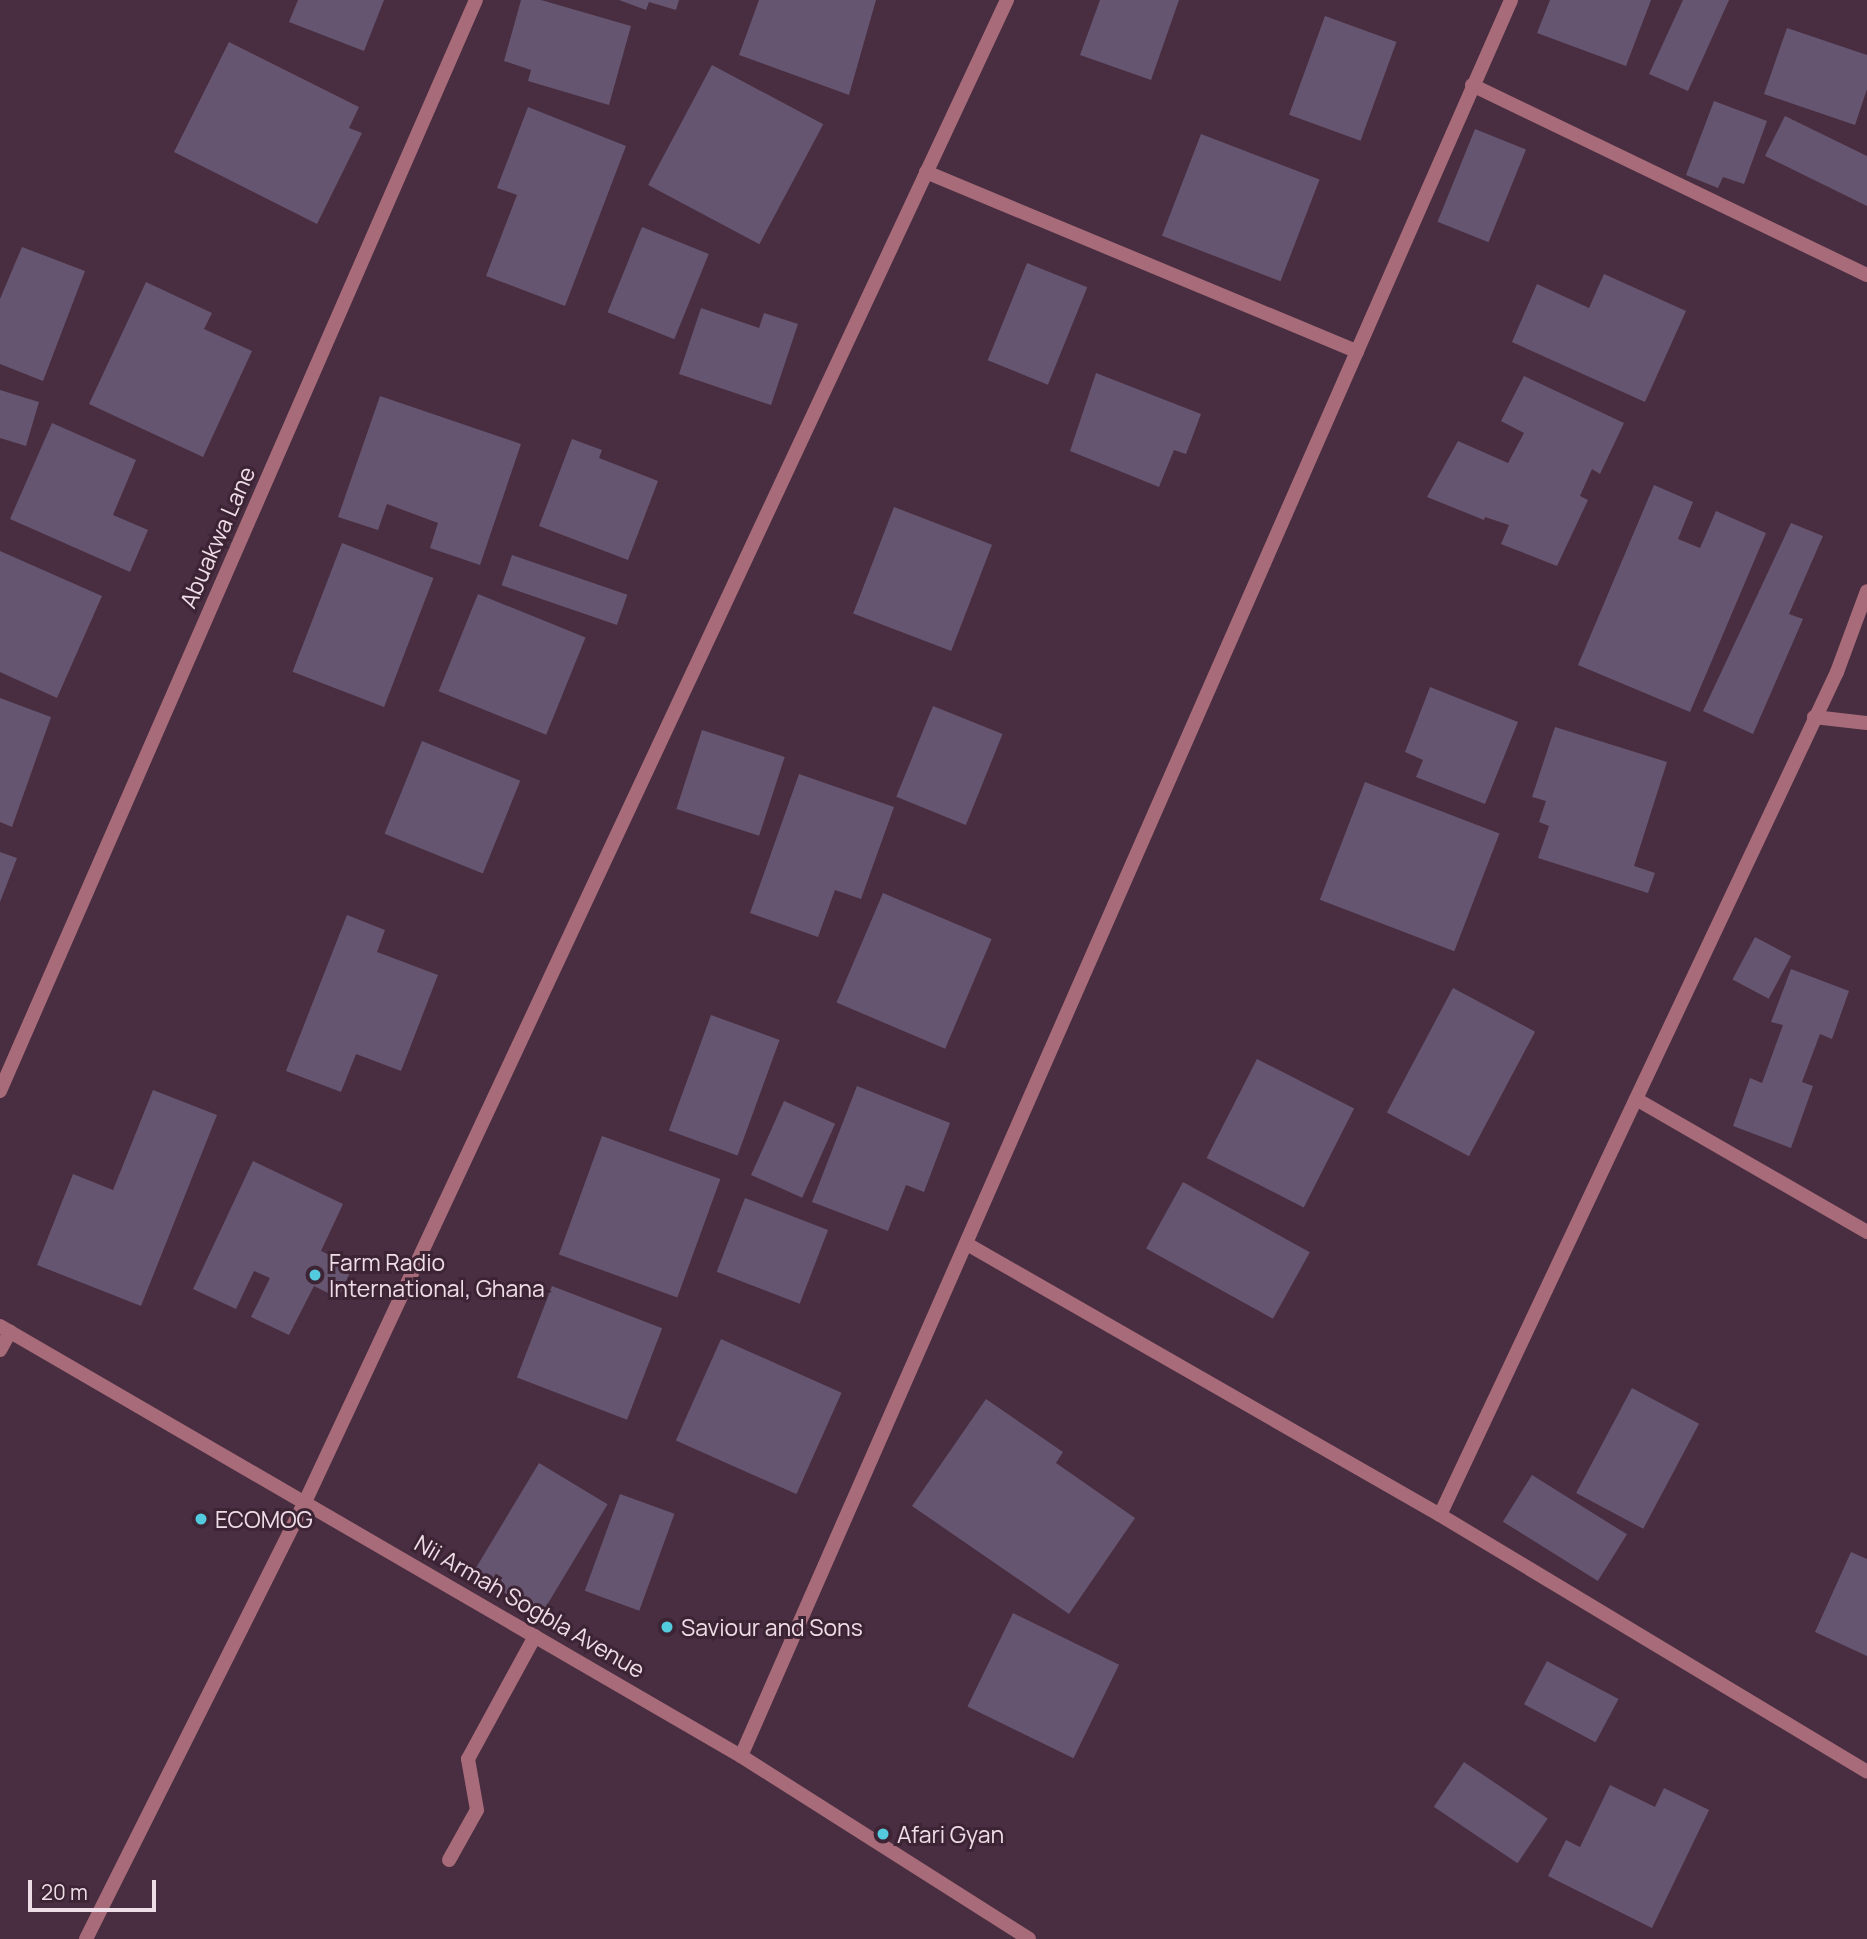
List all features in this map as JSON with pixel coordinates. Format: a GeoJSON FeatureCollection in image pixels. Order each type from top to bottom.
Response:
{"type":"FeatureCollection","features":[{"type":"Feature","properties":{"kind":"street","name":"Abuakwa Lane"},"geometry":{"type":"LineString","coordinates":[[0,1091],[476,0]]}},
{"type":"Feature","properties":{"kind":"street"},"geometry":{"type":"LineString","coordinates":[[86,1939],[305,1502],[1007,0]]}},
{"type":"Feature","properties":{"kind":"street"},"geometry":{"type":"LineString","coordinates":[[741,1756],[1511,0]]}},
{"type":"Feature","properties":{"kind":"street"},"geometry":{"type":"LineString","coordinates":[[1472,85],[1867,275]]}},
{"type":"Feature","properties":{"kind":"street"},"geometry":{"type":"LineString","coordinates":[[926,172],[1357,351]]}},
{"type":"Feature","properties":{"kind":"street"},"geometry":{"type":"LineString","coordinates":[[1440,1515],[1814,717],[1867,591]]}},
{"type":"Feature","properties":{"kind":"street"},"geometry":{"type":"LineString","coordinates":[[1814,717],[1867,723]]}},
{"type":"Feature","properties":{"kind":"street"},"geometry":{"type":"LineString","coordinates":[[1636,1099],[1867,1231]]}},
{"type":"Feature","properties":{"kind":"street"},"geometry":{"type":"LineString","coordinates":[[967,1244],[1440,1515],[1867,1772]]}},
{"type":"Feature","properties":{"kind":"street"},"geometry":{"type":"LineString","coordinates":[[0,1350],[5,1329]]}},
{"type":"Feature","properties":{"kind":"street","name":"Nii Armah Sogbla Avenue"},"geometry":{"type":"LineString","coordinates":[[5,1329],[741,1756],[1011,1934],[1029,1939]]}},
{"type":"Feature","properties":{"kind":"street"},"geometry":{"type":"LineString","coordinates":[[449,1860],[477,1810],[468,1759],[535,1636]]}},
{"type":"Feature","properties":{"kind":"building"},"geometry":{"type":"Polygon","coordinates":[[[298,0],[384,0],[364,51],[289,22],[298,0]]]}},
{"type":"Feature","properties":{"kind":"building"},"geometry":{"type":"Polygon","coordinates":[[[521,0],[541,0],[631,26],[609,105],[528,81],[531,70],[504,61],[521,0]]]}},
{"type":"Feature","properties":{"kind":"building"},"geometry":{"type":"Polygon","coordinates":[[[619,0],[679,0],[676,10],[649,2],[646,10],[619,0]]]}},
{"type":"Feature","properties":{"kind":"building"},"geometry":{"type":"Polygon","coordinates":[[[759,0],[876,0],[849,95],[739,55],[759,0]]]}},
{"type":"Feature","properties":{"kind":"building"},"geometry":{"type":"Polygon","coordinates":[[[1100,0],[1179,0],[1151,80],[1080,55],[1100,0]]]}},
{"type":"Feature","properties":{"kind":"building"},"geometry":{"type":"Polygon","coordinates":[[[1550,0],[1651,0],[1626,66],[1537,33],[1550,0]]]}},
{"type":"Feature","properties":{"kind":"building"},"geometry":{"type":"Polygon","coordinates":[[[1683,0],[1729,0],[1688,91],[1649,74],[1683,0]]]}},
{"type":"Feature","properties":{"kind":"building"},"geometry":{"type":"Polygon","coordinates":[[[1325,16],[1396,42],[1361,141],[1289,115],[1325,16]]]}},
{"type":"Feature","properties":{"kind":"building"},"geometry":{"type":"Polygon","coordinates":[[[1787,28],[1867,55],[1867,89],[1855,125],[1764,94],[1787,28]]]}},
{"type":"Feature","properties":{"kind":"building"},"geometry":{"type":"Polygon","coordinates":[[[229,42],[359,107],[349,128],[362,133],[317,224],[174,152],[229,42]]]}},
{"type":"Feature","properties":{"kind":"building"},"geometry":{"type":"Polygon","coordinates":[[[712,65],[823,124],[759,244],[648,185],[712,65]]]}},
{"type":"Feature","properties":{"kind":"building"},"geometry":{"type":"Polygon","coordinates":[[[1714,101],[1767,121],[1744,184],[1723,177],[1718,188],[1686,175],[1714,101]]]}},
{"type":"Feature","properties":{"kind":"building"},"geometry":{"type":"Polygon","coordinates":[[[528,107],[626,146],[565,306],[486,276],[517,195],[497,188],[528,107]]]}},
{"type":"Feature","properties":{"kind":"building"},"geometry":{"type":"Polygon","coordinates":[[[1785,116],[1867,156],[1867,206],[1765,156],[1785,116]]]}},
{"type":"Feature","properties":{"kind":"building"},"geometry":{"type":"Polygon","coordinates":[[[1475,129],[1526,150],[1489,242],[1438,222],[1475,129]]]}},
{"type":"Feature","properties":{"kind":"building"},"geometry":{"type":"Polygon","coordinates":[[[1201,134],[1320,180],[1281,281],[1162,236],[1201,134]]]}},
{"type":"Feature","properties":{"kind":"building"},"geometry":{"type":"Polygon","coordinates":[[[642,227],[709,254],[674,339],[608,312],[642,227]]]}},
{"type":"Feature","properties":{"kind":"building"},"geometry":{"type":"Polygon","coordinates":[[[22,247],[85,271],[43,381],[0,364],[0,299],[22,247]]]}},
{"type":"Feature","properties":{"kind":"building"},"geometry":{"type":"Polygon","coordinates":[[[1027,263],[1087,287],[1048,385],[988,360],[1027,263]]]}},
{"type":"Feature","properties":{"kind":"building"},"geometry":{"type":"Polygon","coordinates":[[[1604,274],[1686,311],[1645,402],[1512,342],[1537,284],[1589,308],[1604,274]]]}},
{"type":"Feature","properties":{"kind":"building"},"geometry":{"type":"Polygon","coordinates":[[[146,282],[212,313],[204,329],[252,351],[203,457],[89,404],[146,282]]]}},
{"type":"Feature","properties":{"kind":"building"},"geometry":{"type":"Polygon","coordinates":[[[701,308],[759,328],[764,313],[798,324],[771,405],[679,374],[701,308]]]}},
{"type":"Feature","properties":{"kind":"building"},"geometry":{"type":"Polygon","coordinates":[[[1096,373],[1201,414],[1186,454],[1174,450],[1159,487],[1070,451],[1096,373]]]}},
{"type":"Feature","properties":{"kind":"building"},"geometry":{"type":"Polygon","coordinates":[[[1524,376],[1624,423],[1600,474],[1592,469],[1580,496],[1588,500],[1557,566],[1501,544],[1509,525],[1485,517],[1484,520],[1427,497],[1458,441],[1508,463],[1524,433],[1501,421],[1524,376]]]}},
{"type":"Feature","properties":{"kind":"building"},"geometry":{"type":"Polygon","coordinates":[[[0,390],[39,402],[26,446],[0,438],[0,390]]]}},
{"type":"Feature","properties":{"kind":"building"},"geometry":{"type":"Polygon","coordinates":[[[380,396],[521,444],[480,565],[430,548],[438,523],[387,504],[378,530],[338,517],[380,396]]]}},
{"type":"Feature","properties":{"kind":"building"},"geometry":{"type":"Polygon","coordinates":[[[52,423],[136,460],[113,515],[148,530],[130,572],[10,519],[52,423]]]}},
{"type":"Feature","properties":{"kind":"building"},"geometry":{"type":"Polygon","coordinates":[[[572,439],[602,450],[599,458],[658,481],[628,560],[539,526],[572,439]]]}},
{"type":"Feature","properties":{"kind":"building"},"geometry":{"type":"Polygon","coordinates":[[[1654,485],[1693,502],[1678,539],[1700,548],[1716,511],[1766,533],[1690,712],[1578,665],[1654,485]]]}},
{"type":"Feature","properties":{"kind":"building"},"geometry":{"type":"Polygon","coordinates":[[[894,507],[992,545],[951,651],[853,613],[894,507]]]}},
{"type":"Feature","properties":{"kind":"building"},"geometry":{"type":"Polygon","coordinates":[[[1791,523],[1823,536],[1789,614],[1803,619],[1753,734],[1703,711],[1791,523]]]}},
{"type":"Feature","properties":{"kind":"building"},"geometry":{"type":"Polygon","coordinates":[[[342,543],[433,578],[384,707],[293,672],[342,543]]]}},
{"type":"Feature","properties":{"kind":"building"},"geometry":{"type":"Polygon","coordinates":[[[0,551],[102,596],[57,698],[0,672],[0,551]]]}},
{"type":"Feature","properties":{"kind":"building"},"geometry":{"type":"Polygon","coordinates":[[[512,555],[627,595],[617,625],[502,585],[512,555]]]}},
{"type":"Feature","properties":{"kind":"building"},"geometry":{"type":"Polygon","coordinates":[[[478,594],[586,637],[546,735],[439,691],[478,594]]]}},
{"type":"Feature","properties":{"kind":"building"},"geometry":{"type":"Polygon","coordinates":[[[1430,687],[1518,722],[1485,804],[1416,777],[1423,760],[1405,752],[1430,687]]]}},
{"type":"Feature","properties":{"kind":"building"},"geometry":{"type":"Polygon","coordinates":[[[0,698],[51,717],[12,827],[0,822],[0,698]]]}},
{"type":"Feature","properties":{"kind":"building"},"geometry":{"type":"Polygon","coordinates":[[[933,706],[1003,734],[966,825],[896,797],[933,706]]]}},
{"type":"Feature","properties":{"kind":"building"},"geometry":{"type":"Polygon","coordinates":[[[1555,727],[1667,762],[1634,866],[1655,873],[1648,893],[1538,858],[1549,826],[1539,822],[1546,801],[1532,797],[1555,727]]]}},
{"type":"Feature","properties":{"kind":"building"},"geometry":{"type":"Polygon","coordinates":[[[702,730],[785,757],[759,836],[676,809],[702,730]]]}},
{"type":"Feature","properties":{"kind":"building"},"geometry":{"type":"Polygon","coordinates":[[[422,741],[520,781],[483,873],[385,834],[422,741]]]}},
{"type":"Feature","properties":{"kind":"building"},"geometry":{"type":"Polygon","coordinates":[[[799,774],[894,807],[861,899],[835,890],[818,937],[750,913],[799,774]]]}},
{"type":"Feature","properties":{"kind":"building"},"geometry":{"type":"Polygon","coordinates":[[[1365,782],[1499,834],[1454,951],[1320,900],[1365,782]]]}},
{"type":"Feature","properties":{"kind":"building"},"geometry":{"type":"Polygon","coordinates":[[[0,852],[17,858],[0,902],[0,852]]]}},
{"type":"Feature","properties":{"kind":"building"},"geometry":{"type":"Polygon","coordinates":[[[883,893],[992,939],[945,1049],[837,1003],[883,893]]]}},
{"type":"Feature","properties":{"kind":"building"},"geometry":{"type":"Polygon","coordinates":[[[347,915],[385,930],[377,952],[438,975],[401,1071],[356,1054],[341,1092],[286,1071],[347,915]]]}},
{"type":"Feature","properties":{"kind":"building"},"geometry":{"type":"Polygon","coordinates":[[[1755,937],[1791,956],[1769,999],[1732,979],[1755,937]]]}},
{"type":"Feature","properties":{"kind":"building"},"geometry":{"type":"Polygon","coordinates":[[[1791,969],[1849,991],[1832,1039],[1820,1034],[1802,1082],[1813,1086],[1791,1148],[1733,1126],[1750,1078],[1762,1083],[1783,1025],[1771,1022],[1791,969]]]}},
{"type":"Feature","properties":{"kind":"building"},"geometry":{"type":"Polygon","coordinates":[[[1453,988],[1535,1032],[1469,1156],[1387,1112],[1453,988]]]}},
{"type":"Feature","properties":{"kind":"building"},"geometry":{"type":"Polygon","coordinates":[[[711,1015],[780,1040],[738,1156],[669,1131],[711,1015]]]}},
{"type":"Feature","properties":{"kind":"building"},"geometry":{"type":"Polygon","coordinates":[[[1257,1059],[1354,1108],[1304,1207],[1207,1158],[1257,1059]]]}},
{"type":"Feature","properties":{"kind":"building"},"geometry":{"type":"Polygon","coordinates":[[[857,1086],[950,1123],[924,1192],[906,1185],[888,1231],[812,1202],[857,1086]]]}},
{"type":"Feature","properties":{"kind":"building"},"geometry":{"type":"Polygon","coordinates":[[[153,1090],[217,1115],[141,1306],[37,1265],[73,1174],[113,1190],[153,1090]]]}},
{"type":"Feature","properties":{"kind":"building"},"geometry":{"type":"Polygon","coordinates":[[[784,1101],[835,1124],[802,1198],[751,1175],[784,1101]]]}},
{"type":"Feature","properties":{"kind":"building"},"geometry":{"type":"Polygon","coordinates":[[[602,1136],[720,1179],[677,1297],[559,1254],[602,1136]]]}},
{"type":"Feature","properties":{"kind":"building"},"geometry":{"type":"Polygon","coordinates":[[[253,1161],[343,1204],[321,1251],[353,1266],[338,1298],[314,1286],[289,1335],[251,1317],[270,1278],[254,1271],[236,1309],[193,1289],[253,1161]]]}},
{"type":"Feature","properties":{"kind":"building"},"geometry":{"type":"Polygon","coordinates":[[[1183,1182],[1310,1252],[1273,1319],[1146,1248],[1183,1182]]]}},
{"type":"Feature","properties":{"kind":"building"},"geometry":{"type":"Polygon","coordinates":[[[745,1198],[828,1230],[800,1304],[717,1272],[745,1198]]]}},
{"type":"Feature","properties":{"kind":"building"},"geometry":{"type":"Polygon","coordinates":[[[552,1286],[662,1328],[627,1420],[517,1377],[552,1286]]]}},
{"type":"Feature","properties":{"kind":"building"},"geometry":{"type":"Polygon","coordinates":[[[721,1339],[842,1393],[796,1494],[676,1440],[721,1339]]]}},
{"type":"Feature","properties":{"kind":"building"},"geometry":{"type":"Polygon","coordinates":[[[1632,1388],[1699,1424],[1643,1529],[1576,1493],[1632,1388]]]}},
{"type":"Feature","properties":{"kind":"building"},"geometry":{"type":"Polygon","coordinates":[[[986,1399],[1063,1452],[1056,1463],[1135,1518],[1069,1614],[912,1506],[986,1399]]]}},
{"type":"Feature","properties":{"kind":"building"},"geometry":{"type":"Polygon","coordinates":[[[539,1463],[608,1504],[541,1615],[473,1574],[539,1463]]]}},
{"type":"Feature","properties":{"kind":"building"},"geometry":{"type":"Polygon","coordinates":[[[1532,1475],[1627,1534],[1598,1581],[1503,1522],[1532,1475]]]}},
{"type":"Feature","properties":{"kind":"building"},"geometry":{"type":"Polygon","coordinates":[[[620,1494],[675,1514],[639,1611],[585,1591],[620,1494]]]}},
{"type":"Feature","properties":{"kind":"building"},"geometry":{"type":"Polygon","coordinates":[[[1851,1552],[1867,1559],[1867,1656],[1815,1632],[1851,1552]]]}},
{"type":"Feature","properties":{"kind":"building"},"geometry":{"type":"Polygon","coordinates":[[[1013,1613],[1119,1665],[1073,1758],[967,1706],[1013,1613]]]}},
{"type":"Feature","properties":{"kind":"building"},"geometry":{"type":"Polygon","coordinates":[[[1547,1661],[1619,1699],[1596,1742],[1524,1704],[1547,1661]]]}},
{"type":"Feature","properties":{"kind":"building"},"geometry":{"type":"Polygon","coordinates":[[[1464,1762],[1548,1818],[1518,1863],[1434,1807],[1464,1762]]]}},
{"type":"Feature","properties":{"kind":"building"},"geometry":{"type":"Polygon","coordinates":[[[1610,1785],[1655,1807],[1664,1788],[1709,1810],[1652,1928],[1548,1876],[1566,1840],[1580,1847],[1610,1785]]]}},
{"type":"Feature","properties":{"kind":"place","name":"Farm Radio International, Ghana"},"geometry":{"type":"Point","coordinates":[315,1275]}},
{"type":"Feature","properties":{"kind":"place","name":"ECOMOG"},"geometry":{"type":"Point","coordinates":[201,1519]}},
{"type":"Feature","properties":{"kind":"place","name":"Saviour and Sons"},"geometry":{"type":"Point","coordinates":[667,1627]}},
{"type":"Feature","properties":{"kind":"place","name":"Afari Gyan"},"geometry":{"type":"Point","coordinates":[883,1834]}}]}
